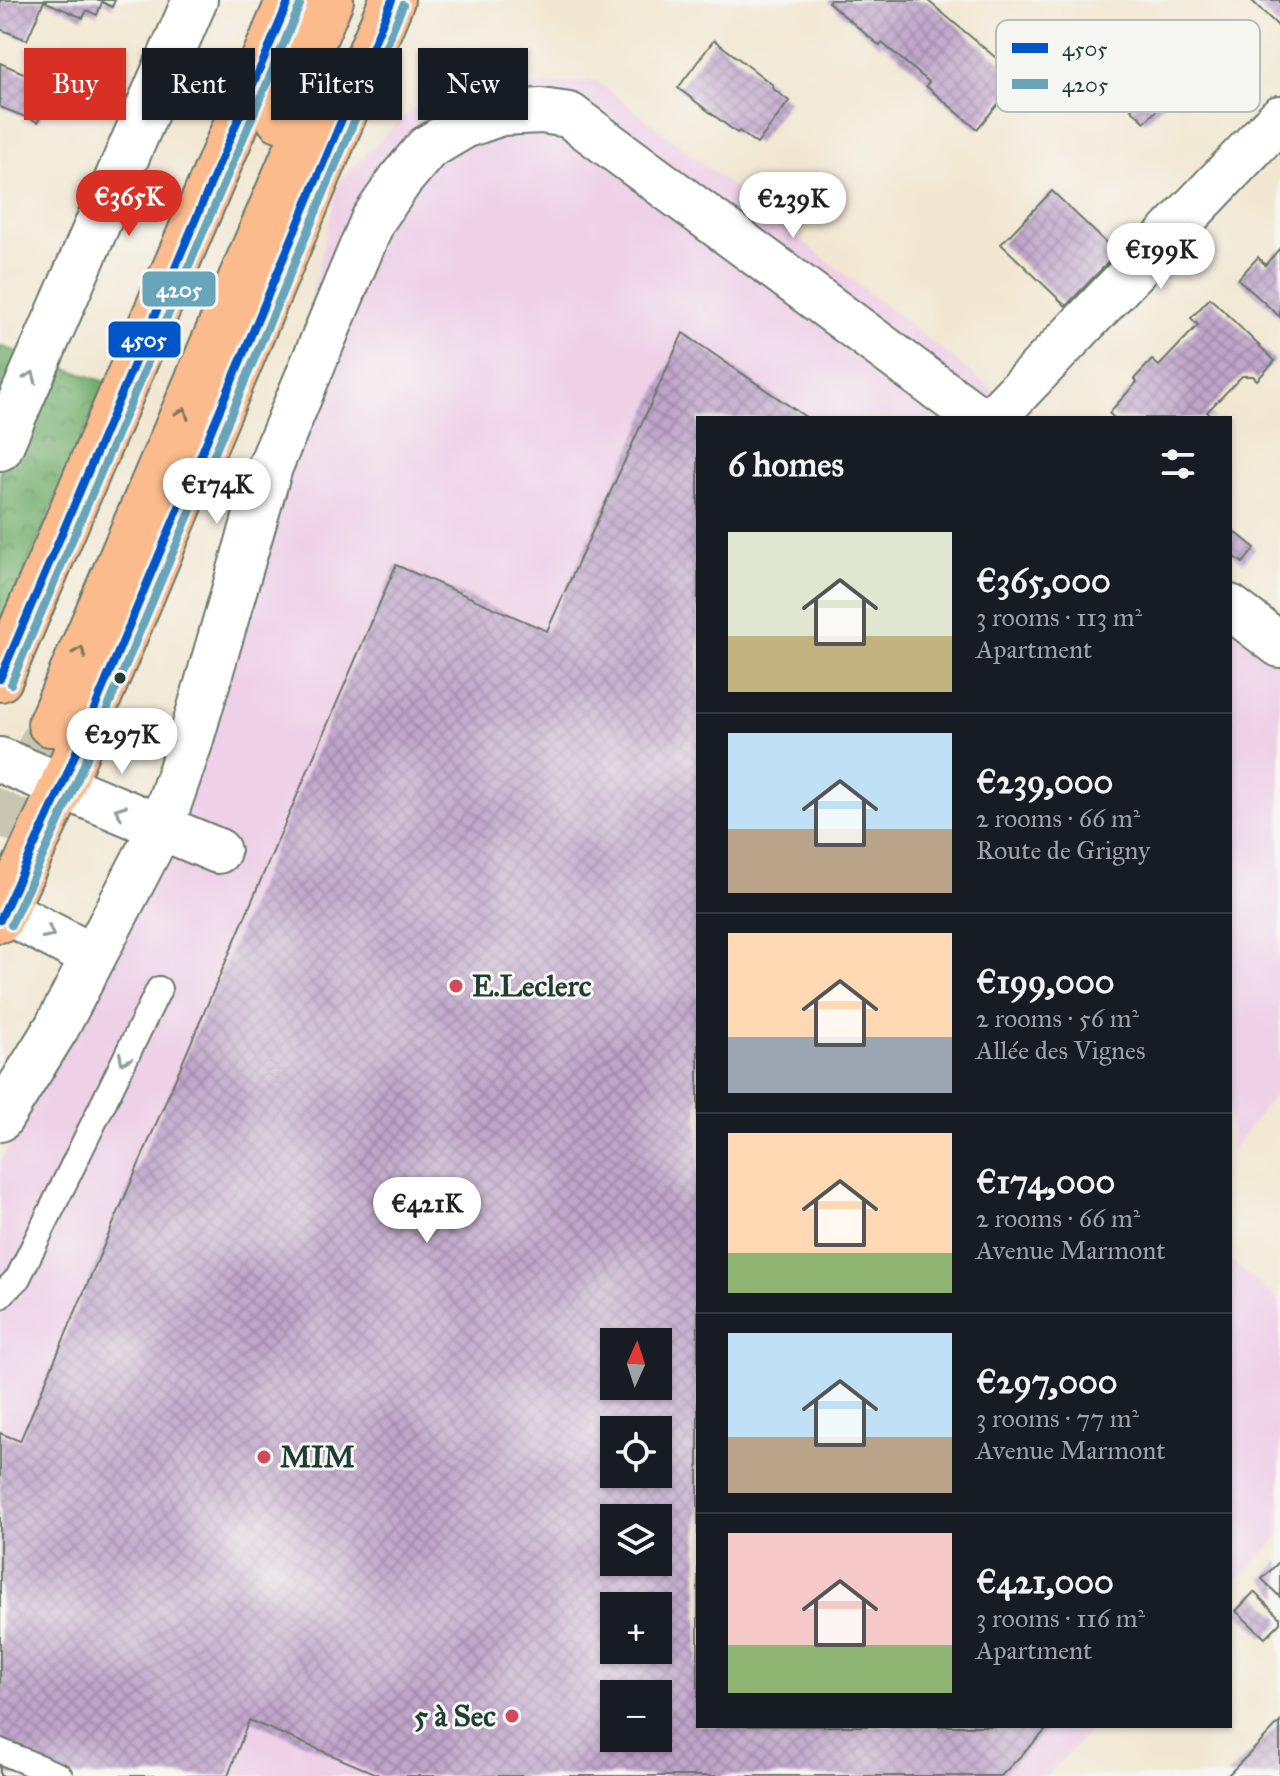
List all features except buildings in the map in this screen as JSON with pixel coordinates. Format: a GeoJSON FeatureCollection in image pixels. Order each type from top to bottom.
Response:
{"type":"FeatureCollection","features":[{"type":"Feature","properties":{"kind":"main road"},"geometry":{"type":"LineString","coordinates":[[24,705],[289,0]]}},
{"type":"Feature","properties":{"kind":"main road"},"geometry":{"type":"LineString","coordinates":[[24,705],[331,0]]}},
{"type":"Feature","properties":{"kind":"main road"},"geometry":{"type":"LineString","coordinates":[[24,705],[360,0]]}},
{"type":"Feature","properties":{"kind":"main road"},"geometry":{"type":"LineString","coordinates":[[2,913],[61,788],[392,0]]}},
{"type":"Feature","properties":{"kind":"street"},"geometry":{"type":"LineString","coordinates":[[0,448],[195,0]]}},
{"type":"Feature","properties":{"kind":"street"},"geometry":{"type":"LineString","coordinates":[[0,1119],[57,1027],[161,827],[189,746],[270,467],[373,220],[427,148],[464,126],[501,113],[541,111],[569,115],[975,416]]}},
{"type":"Feature","properties":{"kind":"street"},"geometry":{"type":"LineString","coordinates":[[995,416],[1280,118]]}},
{"type":"Feature","properties":{"kind":"street"},"geometry":{"type":"LineString","coordinates":[[1232,609],[1280,645]]}},
{"type":"Feature","properties":{"kind":"street"},"geometry":{"type":"LineString","coordinates":[[0,760],[218,851]]}},
{"type":"Feature","properties":{"kind":"street"},"geometry":{"type":"LineString","coordinates":[[2,913],[93,957]]}},
{"type":"Feature","properties":{"kind":"lane"},"geometry":{"type":"LineString","coordinates":[[0,1296],[18,1278],[159,989]]}},
{"type":"Feature","properties":{"kind":"lane"},"geometry":{"type":"LineString","coordinates":[[0,1751],[60,1776]]}},
{"type":"Feature","properties":{"kind":"shaded area","name":"E.Leclerc"},"geometry":{"type":"Polygon","coordinates":[[[597,81],[1026,416],[696,416],[696,1728],[1092,1728],[1046,1776],[0,1776],[0,1161],[28,1118],[211,716],[339,182],[402,118],[418,107],[418,120],[528,120],[528,85],[597,81]]]}},
{"type":"Feature","properties":{"kind":"shaded area"},"geometry":{"type":"Polygon","coordinates":[[[1232,577],[1280,614],[1280,1087],[1232,1150],[1232,577]]]}},
{"type":"Feature","properties":{"kind":"shaded area"},"geometry":{"type":"Polygon","coordinates":[[[1232,1262],[1280,1302],[1280,1536],[1232,1585],[1232,1262]]]}},
{"type":"Feature","properties":{"kind":"green space"},"geometry":{"type":"Polygon","coordinates":[[[0,346],[106,382],[0,629],[0,346]]]}},
{"type":"Feature","properties":{"kind":"tunnel"},"geometry":{"type":"LineString","coordinates":[[0,837],[50,724]]}},
{"type":"Feature","properties":{"kind":"transit line","name":"4505"},"geometry":{"type":"LineString","coordinates":[[0,679],[289,0]]}},
{"type":"Feature","properties":{"kind":"transit line","name":"4505"},"geometry":{"type":"LineString","coordinates":[[0,920],[61,788],[392,0]]}},
{"type":"Feature","properties":{"kind":"transit line","name":"4205"},"geometry":{"type":"LineString","coordinates":[[11,684],[300,5]]}},
{"type":"Feature","properties":{"kind":"transit line","name":"4205"},"geometry":{"type":"LineString","coordinates":[[11,925],[72,793],[403,5]]}},
{"type":"Feature","properties":{"kind":"place","name":"E.Leclerc"},"geometry":{"type":"Point","coordinates":[456,986]}},
{"type":"Feature","properties":{"kind":"place","name":"MIM"},"geometry":{"type":"Point","coordinates":[264,1457]}},
{"type":"Feature","properties":{"kind":"place","name":"5 à Sec"},"geometry":{"type":"Point","coordinates":[512,1716]}}]}
